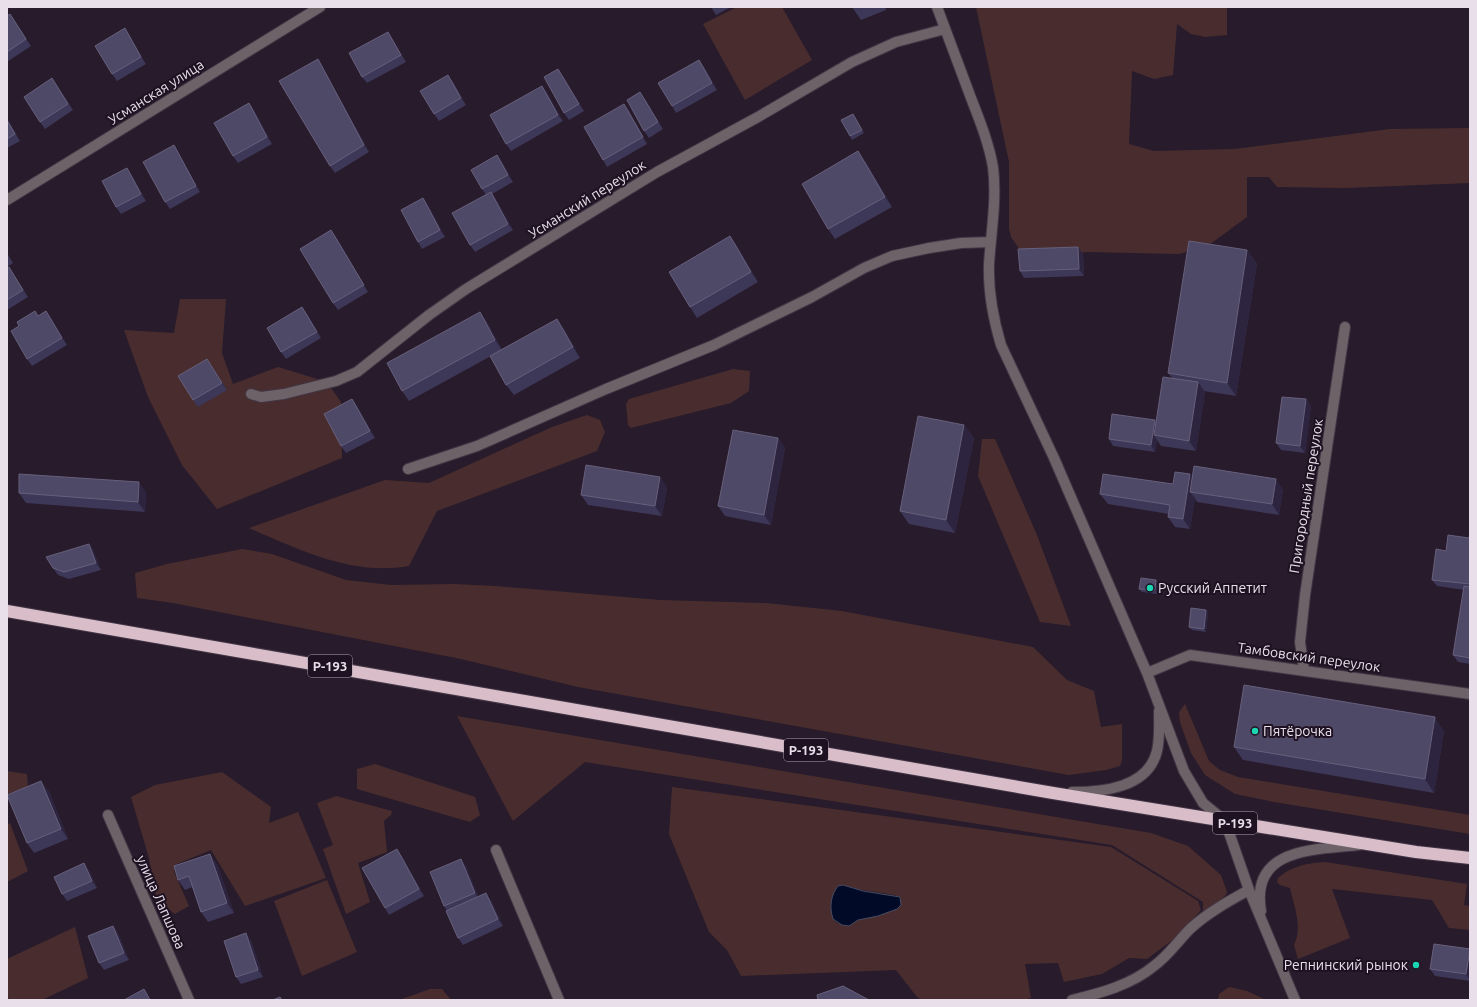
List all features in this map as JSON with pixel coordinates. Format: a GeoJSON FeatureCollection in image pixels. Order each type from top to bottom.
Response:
{"type":"FeatureCollection","features":[{"type":"Feature","properties":{"kind":"highway","name":"Р-193"},"geometry":{"type":"LineString","coordinates":[[7,611],[279,656],[660,725],[1053,793],[1372,844],[1470,858]]}},
{"type":"Feature","properties":{"kind":"street","name":"Усманская улица"},"geometry":{"type":"LineString","coordinates":[[7,200],[320,7]]}},
{"type":"Feature","properties":{"kind":"street"},"geometry":{"type":"LineString","coordinates":[[938,7],[989,150],[994,186],[990,294],[995,325],[1001,345],[1054,458],[1147,673],[1192,788],[1203,803],[1225,821],[1249,890],[1295,1000]]}},
{"type":"Feature","properties":{"kind":"street","name":"Усманский переулок"},"geometry":{"type":"LineString","coordinates":[[250,394],[261,397],[284,394],[336,381],[357,372],[429,315],[466,289],[657,172],[758,117],[852,62],[896,42],[945,29]]}},
{"type":"Feature","properties":{"kind":"street"},"geometry":{"type":"LineString","coordinates":[[408,469],[477,446],[606,389],[714,345],[812,298],[864,268],[892,256],[961,243],[991,242]]}},
{"type":"Feature","properties":{"kind":"street","name":"Пригородный переулок"},"geometry":{"type":"LineString","coordinates":[[1304,670],[1300,642],[1305,595],[1345,327]]}},
{"type":"Feature","properties":{"kind":"street","name":"Тамбовский переулок"},"geometry":{"type":"LineString","coordinates":[[1147,673],[1190,655],[1470,694]]}},
{"type":"Feature","properties":{"kind":"street"},"geometry":{"type":"LineString","coordinates":[[1053,793],[1097,792],[1111,789],[1122,786],[1144,772],[1153,761],[1157,749],[1159,705]]}},
{"type":"Feature","properties":{"kind":"street","name":"улица Лапшова"},"geometry":{"type":"LineString","coordinates":[[108,815],[189,1000]]}},
{"type":"Feature","properties":{"kind":"street"},"geometry":{"type":"LineString","coordinates":[[1269,938],[1260,901],[1262,881],[1270,867],[1282,858],[1298,853],[1372,844]]}},
{"type":"Feature","properties":{"kind":"street"},"geometry":{"type":"LineString","coordinates":[[496,850],[558,1000]]}},
{"type":"Feature","properties":{"kind":"street"},"geometry":{"type":"LineString","coordinates":[[1072,1000],[1128,983],[1154,967],[1174,949],[1190,929],[1222,905],[1249,890]]}},
{"type":"Feature","properties":{"kind":"shaded area"},"geometry":{"type":"Polygon","coordinates":[[[737,7],[782,7],[812,60],[745,100],[703,24],[737,7]]]}},
{"type":"Feature","properties":{"kind":"shaded area"},"geometry":{"type":"Polygon","coordinates":[[[976,7],[1227,7],[1227,35],[1205,37],[1191,34],[1177,24],[1173,75],[1154,79],[1132,71],[1129,144],[1154,151],[1234,149],[1390,129],[1470,128],[1470,183],[1345,188],[1277,187],[1269,177],[1247,177],[1247,217],[1209,245],[1179,254],[1087,252],[1024,256],[1011,237],[1009,228],[1009,162],[976,7]]]}},
{"type":"Feature","properties":{"kind":"shaded area"},"geometry":{"type":"Polygon","coordinates":[[[180,299],[226,299],[222,353],[233,384],[278,367],[327,382],[341,402],[342,458],[217,509],[182,465],[148,397],[124,330],[174,333],[180,299]]]}},
{"type":"Feature","properties":{"kind":"shaded area"},"geometry":{"type":"Polygon","coordinates":[[[733,369],[750,371],[749,391],[731,403],[631,428],[628,425],[626,404],[629,399],[733,369]]]}},
{"type":"Feature","properties":{"kind":"shaded area"},"geometry":{"type":"Polygon","coordinates":[[[587,415],[600,420],[605,432],[597,451],[437,511],[409,566],[388,568],[347,564],[307,552],[249,528],[385,480],[429,483],[552,427],[587,415]]]}},
{"type":"Feature","properties":{"kind":"shaded area"},"geometry":{"type":"Polygon","coordinates":[[[982,439],[995,439],[1037,535],[1071,626],[1040,622],[978,476],[982,439]]]}},
{"type":"Feature","properties":{"kind":"shaded area"},"geometry":{"type":"Polygon","coordinates":[[[242,549],[272,554],[346,580],[391,585],[454,584],[496,586],[660,600],[766,603],[842,611],[1033,647],[1067,680],[1094,691],[1101,727],[1122,724],[1122,760],[1120,766],[1106,770],[1069,775],[578,687],[461,659],[173,603],[137,598],[135,573],[167,564],[242,549]]]}},
{"type":"Feature","properties":{"kind":"shaded area"},"geometry":{"type":"Polygon","coordinates":[[[1185,704],[1209,761],[1220,770],[1238,777],[1470,815],[1470,834],[1274,802],[1235,794],[1205,775],[1191,753],[1180,722],[1179,712],[1185,704]]]}},
{"type":"Feature","properties":{"kind":"shaded area"},"geometry":{"type":"Polygon","coordinates":[[[457,716],[1151,833],[1188,846],[1221,875],[1227,892],[1225,896],[1203,914],[1203,902],[1112,845],[585,762],[513,821],[457,716]]]}},
{"type":"Feature","properties":{"kind":"shaded area"},"geometry":{"type":"Polygon","coordinates":[[[375,764],[475,797],[480,815],[470,822],[357,789],[357,769],[375,764]]]}},
{"type":"Feature","properties":{"kind":"shaded area"},"geometry":{"type":"Polygon","coordinates":[[[7,771],[27,774],[28,787],[7,794],[7,771]]]}},
{"type":"Feature","properties":{"kind":"shaded area"},"geometry":{"type":"Polygon","coordinates":[[[222,772],[271,807],[269,823],[298,812],[326,878],[245,906],[211,850],[177,864],[174,872],[189,906],[175,914],[157,900],[149,858],[131,797],[155,785],[222,772]]]}},
{"type":"Feature","properties":{"kind":"shaded area"},"geometry":{"type":"Polygon","coordinates":[[[672,787],[1111,847],[1198,901],[1201,910],[1175,938],[1147,959],[1129,958],[1102,974],[1064,982],[1058,963],[1025,964],[1031,998],[1022,1000],[922,1000],[917,997],[896,970],[741,976],[727,950],[709,932],[669,834],[672,787]],[[838,886],[833,894],[831,903],[835,922],[842,925],[897,909],[901,905],[900,897],[838,886]]]}},
{"type":"Feature","properties":{"kind":"shaded area"},"geometry":{"type":"Polygon","coordinates":[[[336,796],[392,811],[391,815],[384,821],[387,852],[358,863],[370,902],[346,914],[323,849],[333,845],[317,803],[336,796]]]}},
{"type":"Feature","properties":{"kind":"shaded area"},"geometry":{"type":"Polygon","coordinates":[[[10,823],[28,871],[7,882],[7,825],[10,823]]]}},
{"type":"Feature","properties":{"kind":"shaded area"},"geometry":{"type":"Polygon","coordinates":[[[1325,862],[1467,884],[1464,905],[1470,906],[1470,930],[1449,928],[1432,900],[1332,889],[1350,938],[1298,959],[1294,945],[1298,931],[1297,916],[1290,888],[1280,885],[1277,882],[1278,878],[1294,868],[1312,863],[1325,862]]]}},
{"type":"Feature","properties":{"kind":"shaded area"},"geometry":{"type":"Polygon","coordinates":[[[327,880],[357,952],[302,976],[274,901],[327,880]]]}},
{"type":"Feature","properties":{"kind":"shaded area"},"geometry":{"type":"Polygon","coordinates":[[[75,927],[88,978],[42,1000],[9,1000],[7,994],[7,959],[75,927]]]}},
{"type":"Feature","properties":{"kind":"shaded area"},"geometry":{"type":"Polygon","coordinates":[[[1229,987],[1247,991],[1266,1000],[1218,1000],[1219,994],[1229,987]]]}},
{"type":"Feature","properties":{"kind":"shaded area"},"geometry":{"type":"Polygon","coordinates":[[[430,989],[442,989],[451,1000],[399,1000],[430,989]]]}},
{"type":"Feature","properties":{"kind":"water"},"geometry":{"type":"Polygon","coordinates":[[[843,885],[863,891],[900,897],[901,905],[897,909],[878,916],[858,920],[849,926],[842,925],[833,919],[831,905],[832,897],[836,889],[838,886],[843,885]]]}},
{"type":"Feature","properties":{"kind":"building"},"geometry":{"type":"Polygon","coordinates":[[[10,14],[26,39],[7,52],[7,16],[10,14]]]}},
{"type":"Feature","properties":{"kind":"building"},"geometry":{"type":"Polygon","coordinates":[[[125,28],[141,57],[112,74],[95,46],[125,28]]]}},
{"type":"Feature","properties":{"kind":"building"},"geometry":{"type":"Polygon","coordinates":[[[388,32],[401,55],[362,77],[349,53],[388,32]]]}},
{"type":"Feature","properties":{"kind":"building"},"geometry":{"type":"Polygon","coordinates":[[[318,59],[364,145],[330,166],[279,81],[318,59]]]}},
{"type":"Feature","properties":{"kind":"building"},"geometry":{"type":"Polygon","coordinates":[[[699,60],[712,83],[672,106],[658,83],[699,60]]]}},
{"type":"Feature","properties":{"kind":"building"},"geometry":{"type":"Polygon","coordinates":[[[558,69],[579,104],[564,113],[544,77],[558,69]]]}},
{"type":"Feature","properties":{"kind":"building"},"geometry":{"type":"Polygon","coordinates":[[[448,75],[461,98],[434,114],[420,91],[448,75]]]}},
{"type":"Feature","properties":{"kind":"building"},"geometry":{"type":"Polygon","coordinates":[[[52,78],[68,104],[40,122],[24,97],[52,78]]]}},
{"type":"Feature","properties":{"kind":"building"},"geometry":{"type":"Polygon","coordinates":[[[542,86],[558,115],[506,144],[490,115],[542,86]]]}},
{"type":"Feature","properties":{"kind":"building"},"geometry":{"type":"Polygon","coordinates":[[[640,92],[658,122],[644,131],[627,100],[640,92]]]}},
{"type":"Feature","properties":{"kind":"building"},"geometry":{"type":"Polygon","coordinates":[[[249,103],[267,137],[233,156],[214,123],[249,103]]]}},
{"type":"Feature","properties":{"kind":"building"},"geometry":{"type":"Polygon","coordinates":[[[624,104],[643,137],[603,160],[584,127],[624,104]]]}},
{"type":"Feature","properties":{"kind":"building"},"geometry":{"type":"Polygon","coordinates":[[[853,114],[862,130],[850,136],[841,120],[853,114]]]}},
{"type":"Feature","properties":{"kind":"building"},"geometry":{"type":"Polygon","coordinates":[[[7,120],[15,134],[7,139],[7,120]]]}},
{"type":"Feature","properties":{"kind":"building"},"geometry":{"type":"Polygon","coordinates":[[[174,145],[196,186],[165,202],[143,162],[174,145]]]}},
{"type":"Feature","properties":{"kind":"building"},"geometry":{"type":"Polygon","coordinates":[[[858,151],[885,197],[828,229],[802,184],[858,151]]]}},
{"type":"Feature","properties":{"kind":"building"},"geometry":{"type":"Polygon","coordinates":[[[497,155],[508,175],[482,189],[471,170],[497,155]]]}},
{"type":"Feature","properties":{"kind":"building"},"geometry":{"type":"Polygon","coordinates":[[[127,168],[141,194],[116,207],[102,181],[127,168]]]}},
{"type":"Feature","properties":{"kind":"building"},"geometry":{"type":"Polygon","coordinates":[[[491,192],[508,224],[470,245],[452,213],[491,192]]]}},
{"type":"Feature","properties":{"kind":"building"},"geometry":{"type":"Polygon","coordinates":[[[423,198],[440,230],[418,242],[401,210],[423,198]]]}},
{"type":"Feature","properties":{"kind":"building"},"geometry":{"type":"Polygon","coordinates":[[[331,230],[364,285],[333,303],[300,249],[331,230]]]}},
{"type":"Feature","properties":{"kind":"building"},"geometry":{"type":"Polygon","coordinates":[[[730,236],[751,272],[690,307],[669,272],[730,236]]]}},
{"type":"Feature","properties":{"kind":"building"},"geometry":{"type":"Polygon","coordinates":[[[1189,241],[1247,250],[1227,383],[1168,373],[1189,241]]]}},
{"type":"Feature","properties":{"kind":"building"},"geometry":{"type":"Polygon","coordinates":[[[1078,247],[1079,269],[1020,271],[1018,249],[1078,247]]]}},
{"type":"Feature","properties":{"kind":"building"},"geometry":{"type":"Polygon","coordinates":[[[9,267],[23,290],[7,300],[7,268],[9,267]]]}},
{"type":"Feature","properties":{"kind":"building"},"geometry":{"type":"Polygon","coordinates":[[[302,307],[317,332],[281,352],[267,328],[302,307]]]}},
{"type":"Feature","properties":{"kind":"building"},"geometry":{"type":"Polygon","coordinates":[[[35,311],[38,316],[46,311],[62,338],[27,359],[11,331],[19,326],[17,322],[35,311]]]}},
{"type":"Feature","properties":{"kind":"building"},"geometry":{"type":"Polygon","coordinates":[[[480,312],[495,340],[402,391],[387,363],[480,312]]]}},
{"type":"Feature","properties":{"kind":"building"},"geometry":{"type":"Polygon","coordinates":[[[557,319],[573,347],[506,385],[490,356],[557,319]]]}},
{"type":"Feature","properties":{"kind":"building"},"geometry":{"type":"Polygon","coordinates":[[[207,359],[222,383],[193,400],[178,376],[207,359]]]}},
{"type":"Feature","properties":{"kind":"building"},"geometry":{"type":"Polygon","coordinates":[[[1163,377],[1198,382],[1189,441],[1154,435],[1163,377]]]}},
{"type":"Feature","properties":{"kind":"building"},"geometry":{"type":"Polygon","coordinates":[[[1282,397],[1306,399],[1300,446],[1276,443],[1282,397]]]}},
{"type":"Feature","properties":{"kind":"building"},"geometry":{"type":"Polygon","coordinates":[[[352,399],[370,431],[341,446],[324,414],[352,399]]]}},
{"type":"Feature","properties":{"kind":"building"},"geometry":{"type":"Polygon","coordinates":[[[1112,414],[1155,420],[1151,445],[1109,439],[1112,414]]]}},
{"type":"Feature","properties":{"kind":"building"},"geometry":{"type":"Polygon","coordinates":[[[918,416],[964,425],[946,520],[900,511],[918,416]]]}},
{"type":"Feature","properties":{"kind":"building"},"geometry":{"type":"Polygon","coordinates":[[[733,430],[778,438],[764,515],[718,506],[733,430]]]}},
{"type":"Feature","properties":{"kind":"building"},"geometry":{"type":"Polygon","coordinates":[[[586,465],[660,477],[655,506],[581,495],[586,465]]]}},
{"type":"Feature","properties":{"kind":"building"},"geometry":{"type":"Polygon","coordinates":[[[1194,466],[1276,479],[1272,504],[1190,492],[1194,466]]]}},
{"type":"Feature","properties":{"kind":"building"},"geometry":{"type":"Polygon","coordinates":[[[1175,472],[1190,474],[1183,519],[1168,517],[1170,505],[1100,494],[1103,474],[1173,484],[1175,472]]]}},
{"type":"Feature","properties":{"kind":"building"},"geometry":{"type":"Polygon","coordinates":[[[19,474],[139,482],[138,502],[19,493],[19,474]]]}},
{"type":"Feature","properties":{"kind":"building"},"geometry":{"type":"Polygon","coordinates":[[[1470,534],[1470,584],[1432,580],[1436,549],[1446,551],[1448,535],[1469,538],[1470,534]]]}},
{"type":"Feature","properties":{"kind":"building"},"geometry":{"type":"Polygon","coordinates":[[[89,544],[96,563],[64,572],[53,568],[46,557],[89,544]]]}},
{"type":"Feature","properties":{"kind":"building"},"geometry":{"type":"Polygon","coordinates":[[[1141,578],[1156,580],[1155,590],[1139,589],[1141,578]]]}},
{"type":"Feature","properties":{"kind":"building"},"geometry":{"type":"Polygon","coordinates":[[[1464,586],[1470,587],[1470,658],[1453,655],[1464,586]]]}},
{"type":"Feature","properties":{"kind":"building"},"geometry":{"type":"Polygon","coordinates":[[[1191,608],[1206,610],[1204,629],[1189,627],[1191,608]]]}},
{"type":"Feature","properties":{"kind":"building"},"geometry":{"type":"Polygon","coordinates":[[[1244,685],[1435,717],[1425,779],[1234,747],[1244,685]]]}},
{"type":"Feature","properties":{"kind":"building"},"geometry":{"type":"Polygon","coordinates":[[[41,781],[61,829],[27,843],[7,795],[41,781]]]}},
{"type":"Feature","properties":{"kind":"building"},"geometry":{"type":"Polygon","coordinates":[[[397,849],[419,889],[385,908],[362,868],[397,849]]]}},
{"type":"Feature","properties":{"kind":"building"},"geometry":{"type":"Polygon","coordinates":[[[210,854],[227,903],[201,912],[189,876],[178,880],[174,866],[210,854]]]}},
{"type":"Feature","properties":{"kind":"building"},"geometry":{"type":"Polygon","coordinates":[[[461,859],[475,893],[444,906],[430,872],[461,859]]]}},
{"type":"Feature","properties":{"kind":"building"},"geometry":{"type":"Polygon","coordinates":[[[84,863],[92,881],[62,894],[54,877],[84,863]]]}},
{"type":"Feature","properties":{"kind":"building"},"geometry":{"type":"Polygon","coordinates":[[[486,893],[498,919],[458,938],[446,911],[486,893]]]}},
{"type":"Feature","properties":{"kind":"building"},"geometry":{"type":"Polygon","coordinates":[[[113,926],[124,953],[99,963],[88,936],[113,926]]]}},
{"type":"Feature","properties":{"kind":"building"},"geometry":{"type":"Polygon","coordinates":[[[246,933],[258,970],[236,977],[224,941],[246,933]]]}},
{"type":"Feature","properties":{"kind":"building"},"geometry":{"type":"Polygon","coordinates":[[[1434,944],[1470,949],[1466,974],[1430,969],[1434,944]]]}},
{"type":"Feature","properties":{"kind":"building"},"geometry":{"type":"Polygon","coordinates":[[[843,986],[869,1000],[818,1000],[817,995],[843,986]]]}},
{"type":"Feature","properties":{"kind":"building"},"geometry":{"type":"Polygon","coordinates":[[[144,989],[150,1000],[124,1000],[144,989]]]}},
{"type":"Feature","properties":{"kind":"building"},"geometry":{"type":"Polygon","coordinates":[[[280,997],[282,1000],[273,1000],[280,997]]]}},
{"type":"Feature","properties":{"kind":"place","name":"Русский Аппетит"},"geometry":{"type":"Point","coordinates":[1150,588]}},
{"type":"Feature","properties":{"kind":"place","name":"Пятёрочка"},"geometry":{"type":"Point","coordinates":[1255,731]}},
{"type":"Feature","properties":{"kind":"place","name":"Репнинский рынок"},"geometry":{"type":"Point","coordinates":[1416,965]}}]}
